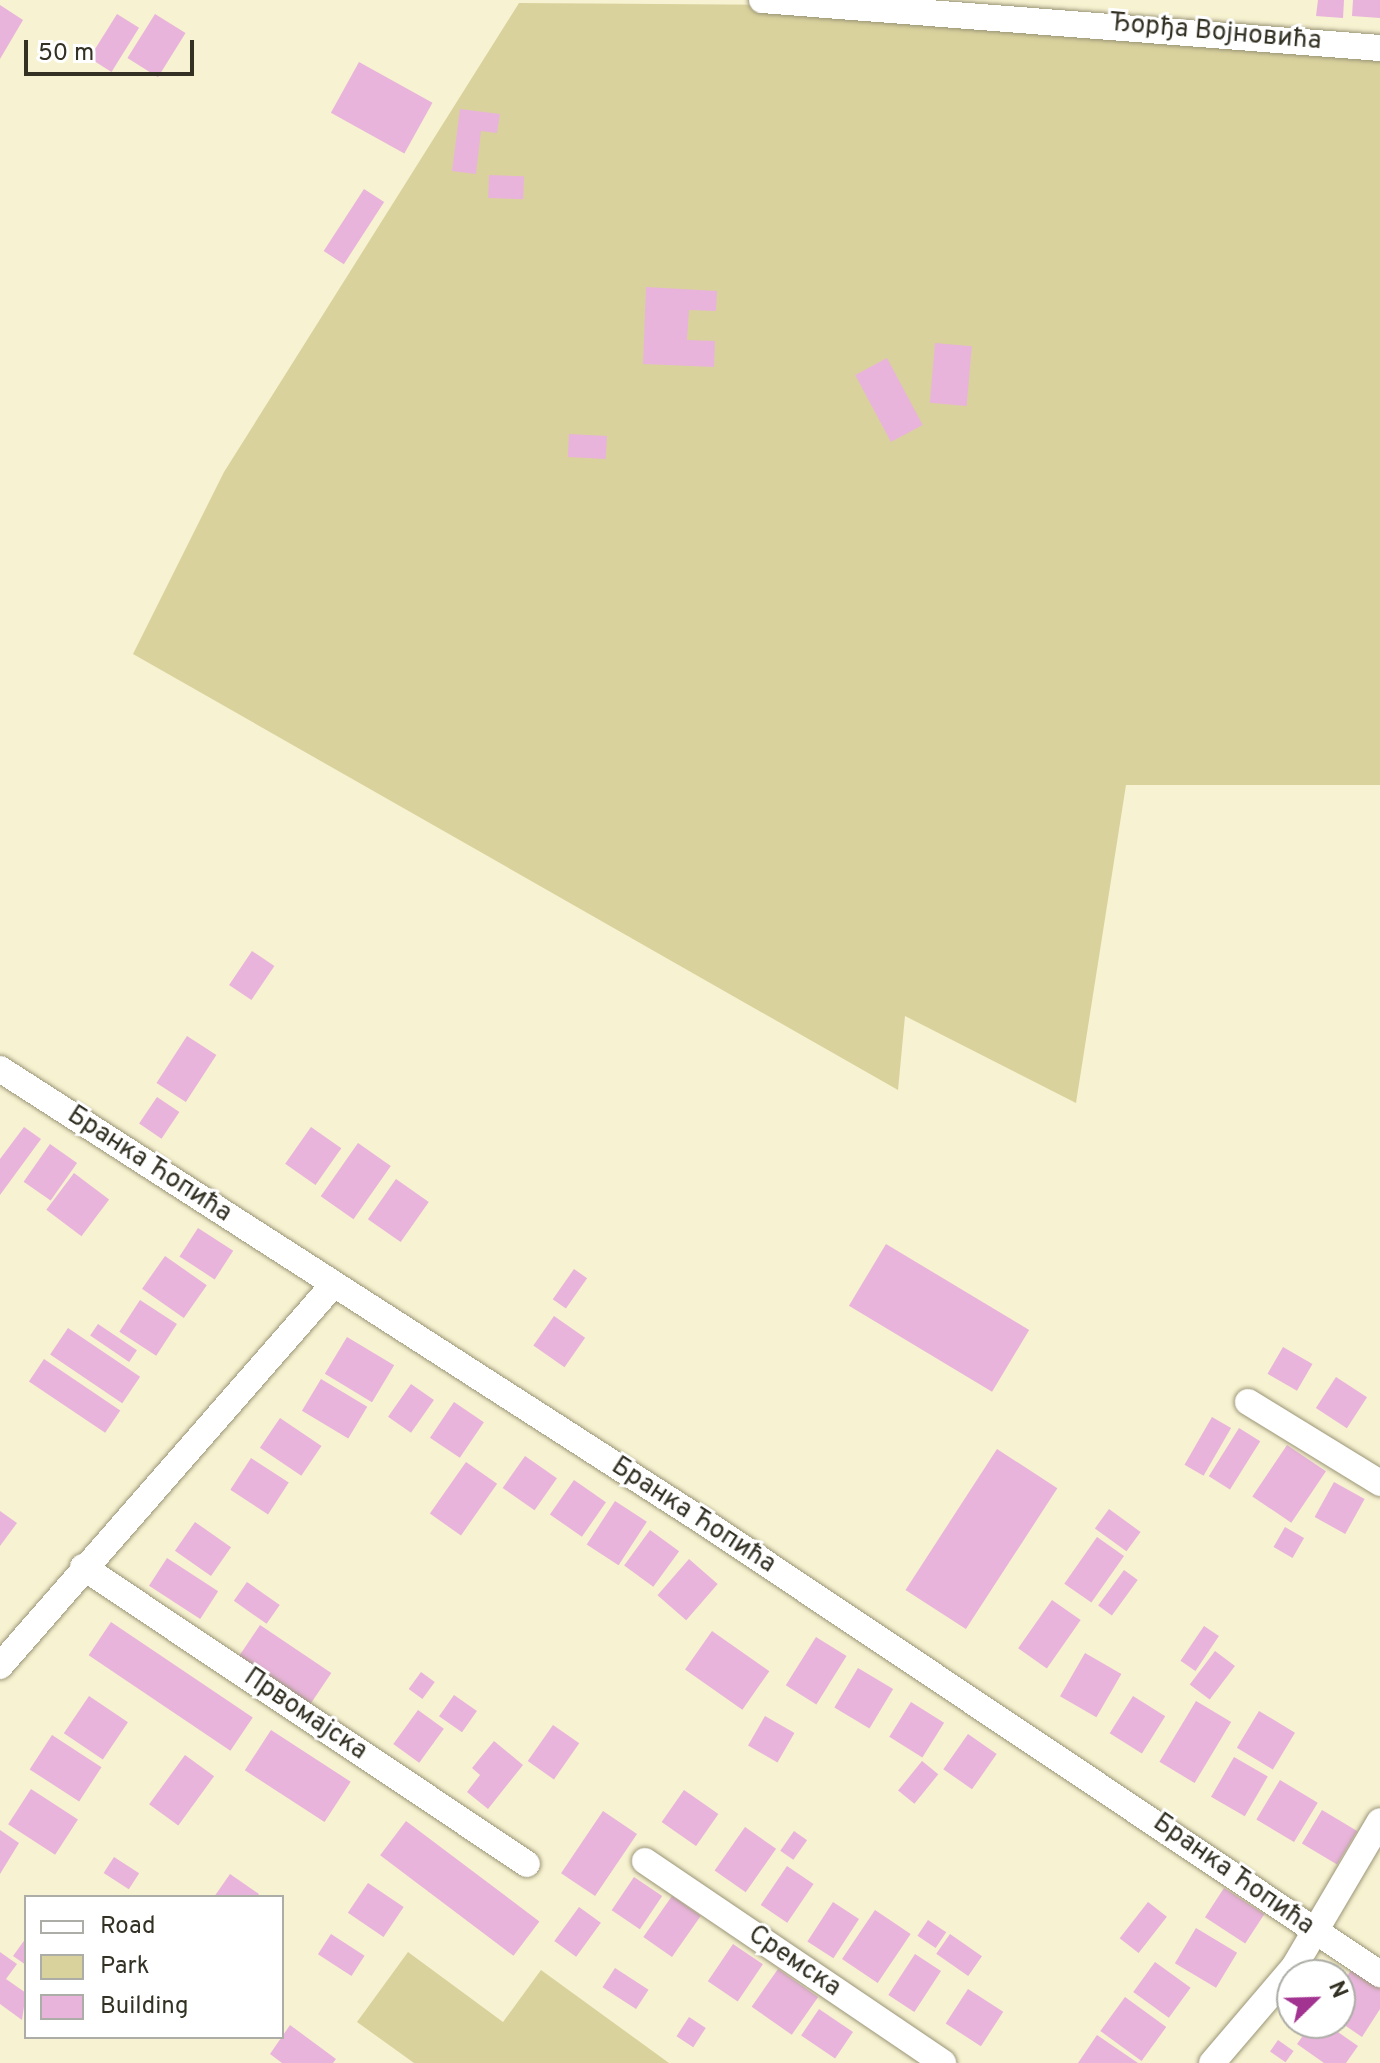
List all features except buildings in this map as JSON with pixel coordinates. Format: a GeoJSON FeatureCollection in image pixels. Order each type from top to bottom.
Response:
{"type":"FeatureCollection","features":[{"type":"Feature","properties":{"kind":"street","name":"Ђорђа Војновића"},"geometry":{"type":"LineString","coordinates":[[762,0],[1380,48]]}},
{"type":"Feature","properties":{"kind":"street","name":"Бранка Ћопића"},"geometry":{"type":"LineString","coordinates":[[0,1069],[747,1550],[1276,1900],[1315,1933],[1380,1974]]}},
{"type":"Feature","properties":{"kind":"street"},"geometry":{"type":"LineString","coordinates":[[0,1666],[83,1567],[333,1285]]}},
{"type":"Feature","properties":{"kind":"street"},"geometry":{"type":"LineString","coordinates":[[1248,1402],[1380,1483]]}},
{"type":"Feature","properties":{"kind":"street","name":"Првомајска"},"geometry":{"type":"LineString","coordinates":[[83,1567],[527,1864]]}},
{"type":"Feature","properties":{"kind":"street"},"geometry":{"type":"LineString","coordinates":[[1212,2063],[1315,1933],[1380,1821]]}},
{"type":"Feature","properties":{"kind":"street","name":"Сремска"},"geometry":{"type":"LineString","coordinates":[[645,1861],[943,2063]]}},
{"type":"Feature","properties":{"kind":"green space"},"geometry":{"type":"Polygon","coordinates":[[[519,3],[913,6],[1380,58],[1380,785],[1126,785],[1076,1103],[905,1016],[898,1090],[133,654],[224,472],[519,3]]]}},
{"type":"Feature","properties":{"kind":"green space"},"geometry":{"type":"Polygon","coordinates":[[[408,1952],[503,2022],[541,1970],[669,2063],[414,2063],[357,2022],[408,1952]]]}}]}
